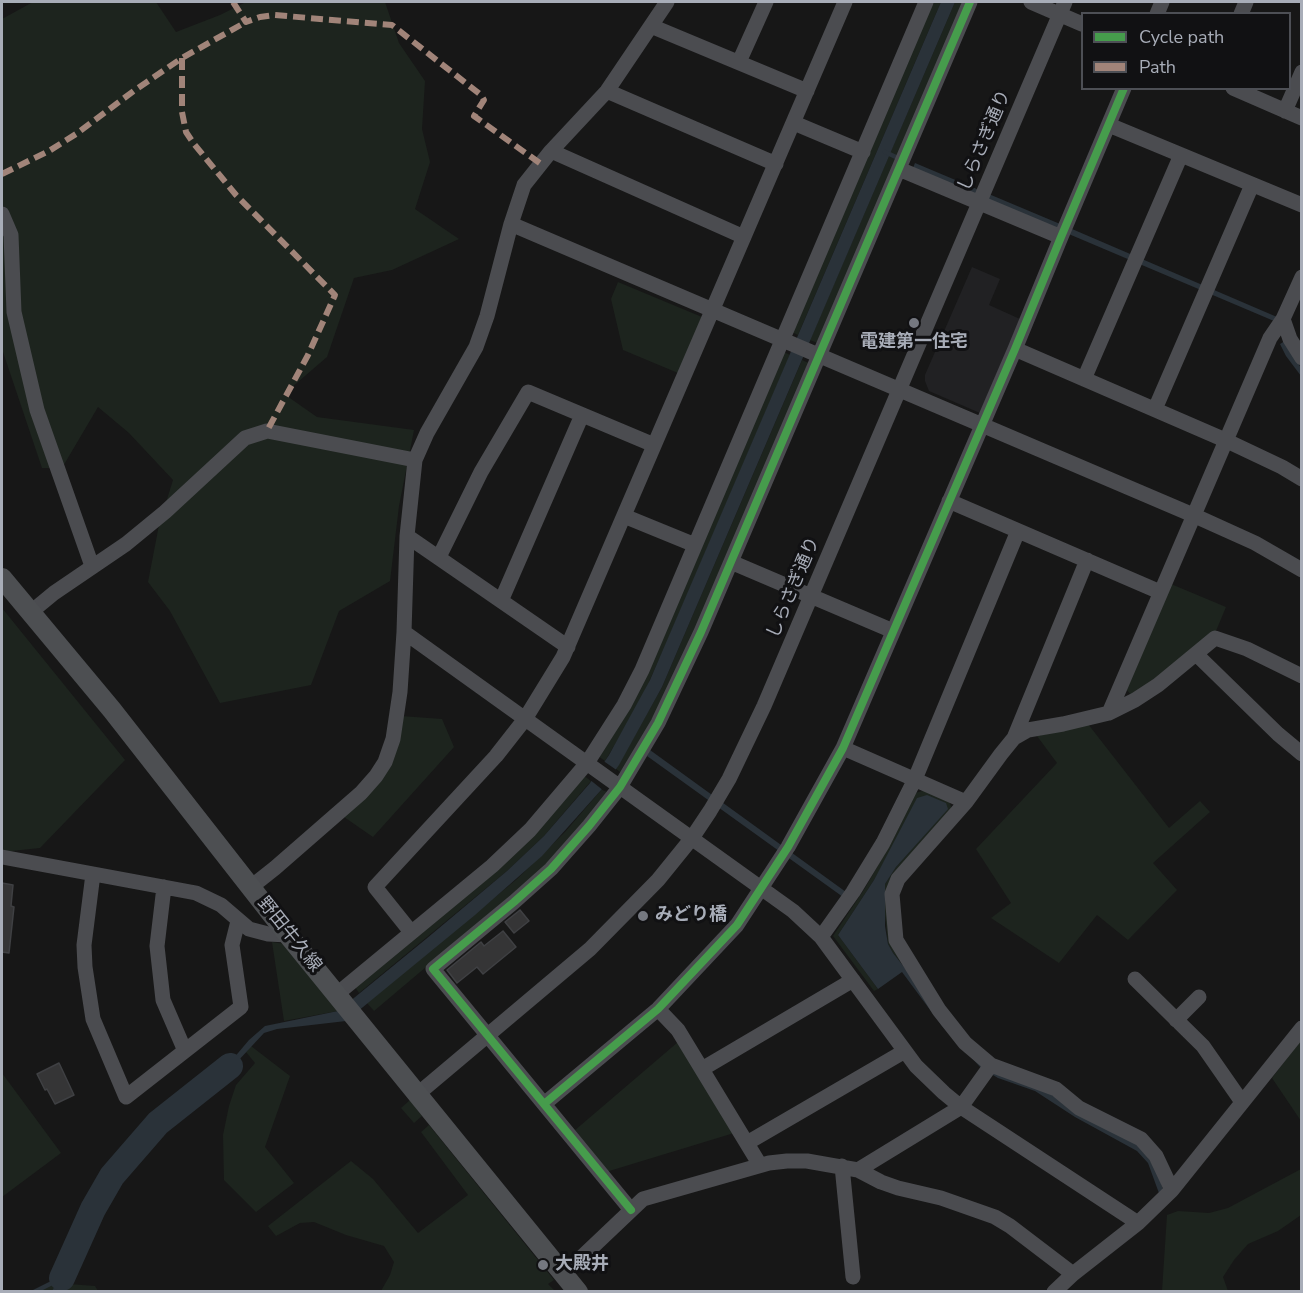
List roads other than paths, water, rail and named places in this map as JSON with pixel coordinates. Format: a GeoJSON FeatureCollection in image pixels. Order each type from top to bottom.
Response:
{"type":"FeatureCollection","features":[{"type":"Feature","properties":{"kind":"main road","name":"野田牛久線"},"geometry":{"type":"LineString","coordinates":[[2,578],[112,710],[288,935],[419,1093],[578,1292]]}},
{"type":"Feature","properties":{"kind":"street"},"geometry":{"type":"LineString","coordinates":[[251,888],[361,793],[385,762],[397,719],[404,632],[407,536],[416,460],[427,433],[476,347],[524,185],[551,151],[607,91],[666,2]]}},
{"type":"Feature","properties":{"kind":"street"},"geometry":{"type":"LineString","coordinates":[[739,62],[765,2]]}},
{"type":"Feature","properties":{"kind":"street"},"geometry":{"type":"LineString","coordinates":[[411,932],[375,887],[496,756],[525,719],[568,647],[844,2]]}},
{"type":"Feature","properties":{"kind":"street"},"geometry":{"type":"LineString","coordinates":[[346,1004],[411,932],[512,848],[562,795],[589,765],[624,705],[642,670],[926,2]]}},
{"type":"Feature","properties":{"kind":"street"},"geometry":{"type":"LineString","coordinates":[[631,1210],[433,969],[551,869],[589,826],[658,723],[701,632],[970,2]]}},
{"type":"Feature","properties":{"kind":"street"},"geometry":{"type":"LineString","coordinates":[[1031,2],[1063,8],[1081,22]]}},
{"type":"Feature","properties":{"kind":"street","name":"しらさぎ通り"},"geometry":{"type":"LineString","coordinates":[[419,1093],[590,950],[658,880],[692,838],[715,803],[747,742],[812,597],[1063,8]]}},
{"type":"Feature","properties":{"kind":"street"},"geometry":{"type":"LineString","coordinates":[[651,26],[807,91]]}},
{"type":"Feature","properties":{"kind":"street"},"geometry":{"type":"LineString","coordinates":[[1285,111],[1302,72]]}},
{"type":"Feature","properties":{"kind":"street"},"geometry":{"type":"LineString","coordinates":[[544,1104],[658,1009],[737,925],[788,847],[843,748],[1124,90]]}},
{"type":"Feature","properties":{"kind":"street"},"geometry":{"type":"LineString","coordinates":[[1238,90],[1302,118]]}},
{"type":"Feature","properties":{"kind":"street"},"geometry":{"type":"LineString","coordinates":[[607,91],[776,164]]}},
{"type":"Feature","properties":{"kind":"street"},"geometry":{"type":"LineString","coordinates":[[794,123],[863,153]]}},
{"type":"Feature","properties":{"kind":"street"},"geometry":{"type":"LineString","coordinates":[[1109,125],[1302,205]]}},
{"type":"Feature","properties":{"kind":"street"},"geometry":{"type":"LineString","coordinates":[[551,151],[744,237]]}},
{"type":"Feature","properties":{"kind":"street"},"geometry":{"type":"LineString","coordinates":[[1084,379],[1181,155]]}},
{"type":"Feature","properties":{"kind":"street"},"geometry":{"type":"LineString","coordinates":[[899,169],[1060,237]]}},
{"type":"Feature","properties":{"kind":"street"},"geometry":{"type":"LineString","coordinates":[[1155,409],[1252,185]]}},
{"type":"Feature","properties":{"kind":"street"},"geometry":{"type":"LineString","coordinates":[[2,214],[11,235],[14,312],[36,410],[92,566]]}},
{"type":"Feature","properties":{"kind":"street"},"geometry":{"type":"LineString","coordinates":[[511,224],[1193,515],[1255,543],[1302,570]]}},
{"type":"Feature","properties":{"kind":"street"},"geometry":{"type":"LineString","coordinates":[[1109,713],[1270,338],[1283,319],[1302,277]]}},
{"type":"Feature","properties":{"kind":"street"},"geometry":{"type":"LineString","coordinates":[[1283,319],[1290,339],[1302,358]]}},
{"type":"Feature","properties":{"kind":"street"},"geometry":{"type":"LineString","coordinates":[[1015,349],[1225,440],[1282,466],[1302,479]]}},
{"type":"Feature","properties":{"kind":"street"},"geometry":{"type":"LineString","coordinates":[[439,557],[481,472],[528,392],[654,445]]}},
{"type":"Feature","properties":{"kind":"street"},"geometry":{"type":"LineString","coordinates":[[501,601],[582,415]]}},
{"type":"Feature","properties":{"kind":"street"},"geometry":{"type":"LineString","coordinates":[[31,612],[54,593],[126,544],[165,512],[245,438],[267,431],[416,460]]}},
{"type":"Feature","properties":{"kind":"street"},"geometry":{"type":"LineString","coordinates":[[949,501],[1160,592]]}},
{"type":"Feature","properties":{"kind":"street"},"geometry":{"type":"LineString","coordinates":[[624,516],[695,545]]}},
{"type":"Feature","properties":{"kind":"street"},"geometry":{"type":"LineString","coordinates":[[820,937],[853,892],[884,843],[915,779],[1018,531]]}},
{"type":"Feature","properties":{"kind":"street"},"geometry":{"type":"LineString","coordinates":[[407,536],[568,647]]}},
{"type":"Feature","properties":{"kind":"street"},"geometry":{"type":"LineString","coordinates":[[1087,561],[1014,738],[966,802],[898,879],[892,894],[893,919],[896,940],[939,1010],[966,1043],[991,1065],[1056,1089],[1079,1108],[1141,1139],[1156,1156],[1173,1190]]}},
{"type":"Feature","properties":{"kind":"street"},"geometry":{"type":"LineString","coordinates":[[731,562],[893,630]]}},
{"type":"Feature","properties":{"kind":"street"},"geometry":{"type":"LineString","coordinates":[[404,632],[793,911],[820,937],[904,1051],[929,1079],[961,1107],[1138,1222]]}},
{"type":"Feature","properties":{"kind":"street"},"geometry":{"type":"LineString","coordinates":[[1014,738],[1028,730],[1109,713],[1158,685],[1215,638],[1247,649],[1302,676]]}},
{"type":"Feature","properties":{"kind":"street"},"geometry":{"type":"LineString","coordinates":[[1197,655],[1278,734],[1302,754]]}},
{"type":"Feature","properties":{"kind":"street"},"geometry":{"type":"LineString","coordinates":[[843,748],[966,802]]}},
{"type":"Feature","properties":{"kind":"street"},"geometry":{"type":"LineString","coordinates":[[2,857],[196,893],[221,905],[238,921],[257,933],[288,935]]}},
{"type":"Feature","properties":{"kind":"street"},"geometry":{"type":"LineString","coordinates":[[93,874],[84,945],[84,967],[93,1020],[126,1097],[241,1007],[232,945],[238,921]]}},
{"type":"Feature","properties":{"kind":"street"},"geometry":{"type":"LineString","coordinates":[[164,886],[157,946],[163,1000],[185,1051]]}},
{"type":"Feature","properties":{"kind":"street"},"geometry":{"type":"LineString","coordinates":[[1134,979],[1203,1046],[1242,1102]]}},
{"type":"Feature","properties":{"kind":"street"},"geometry":{"type":"LineString","coordinates":[[702,1069],[853,980]]}},
{"type":"Feature","properties":{"kind":"street"},"geometry":{"type":"LineString","coordinates":[[1176,1020],[1199,997]]}},
{"type":"Feature","properties":{"kind":"street"},"geometry":{"type":"LineString","coordinates":[[658,1009],[678,1030],[760,1165]]}},
{"type":"Feature","properties":{"kind":"street"},"geometry":{"type":"LineString","coordinates":[[1054,1292],[1173,1190],[1302,1028]]}},
{"type":"Feature","properties":{"kind":"street"},"geometry":{"type":"LineString","coordinates":[[747,1143],[904,1051]]}},
{"type":"Feature","properties":{"kind":"street"},"geometry":{"type":"LineString","coordinates":[[858,1170],[961,1107],[991,1065]]}},
{"type":"Feature","properties":{"kind":"street"},"geometry":{"type":"LineString","coordinates":[[564,1274],[643,1199],[769,1162],[807,1161],[858,1170],[898,1188],[941,1198],[995,1217],[1073,1274]]}},
{"type":"Feature","properties":{"kind":"street"},"geometry":{"type":"LineString","coordinates":[[842,1166],[853,1277]]}},
{"type":"Feature","properties":{"kind":"waterway"},"geometry":{"type":"LineString","coordinates":[[885,152],[898,158]]}},
{"type":"Feature","properties":{"kind":"waterway"},"geometry":{"type":"LineString","coordinates":[[62,1278],[93,1209],[112,1176],[158,1123],[230,1066]]}},
{"type":"Feature","properties":{"kind":"waterway"},"geometry":{"type":"LineString","coordinates":[[34,1292],[62,1278]]}},
{"type":"Feature","properties":{"kind":"waterway"},"geometry":{"type":"LineString","coordinates":[[54,1292],[62,1278]]}},
{"type":"Feature","properties":{"kind":"place","name":"電建第一住宅"},"geometry":{"type":"Point","coordinates":[914,323]}},
{"type":"Feature","properties":{"kind":"place","name":"みどり橋"},"geometry":{"type":"Point","coordinates":[643,916]}},
{"type":"Feature","properties":{"kind":"place","name":"大殿井"},"geometry":{"type":"Point","coordinates":[543,1265]}}]}
